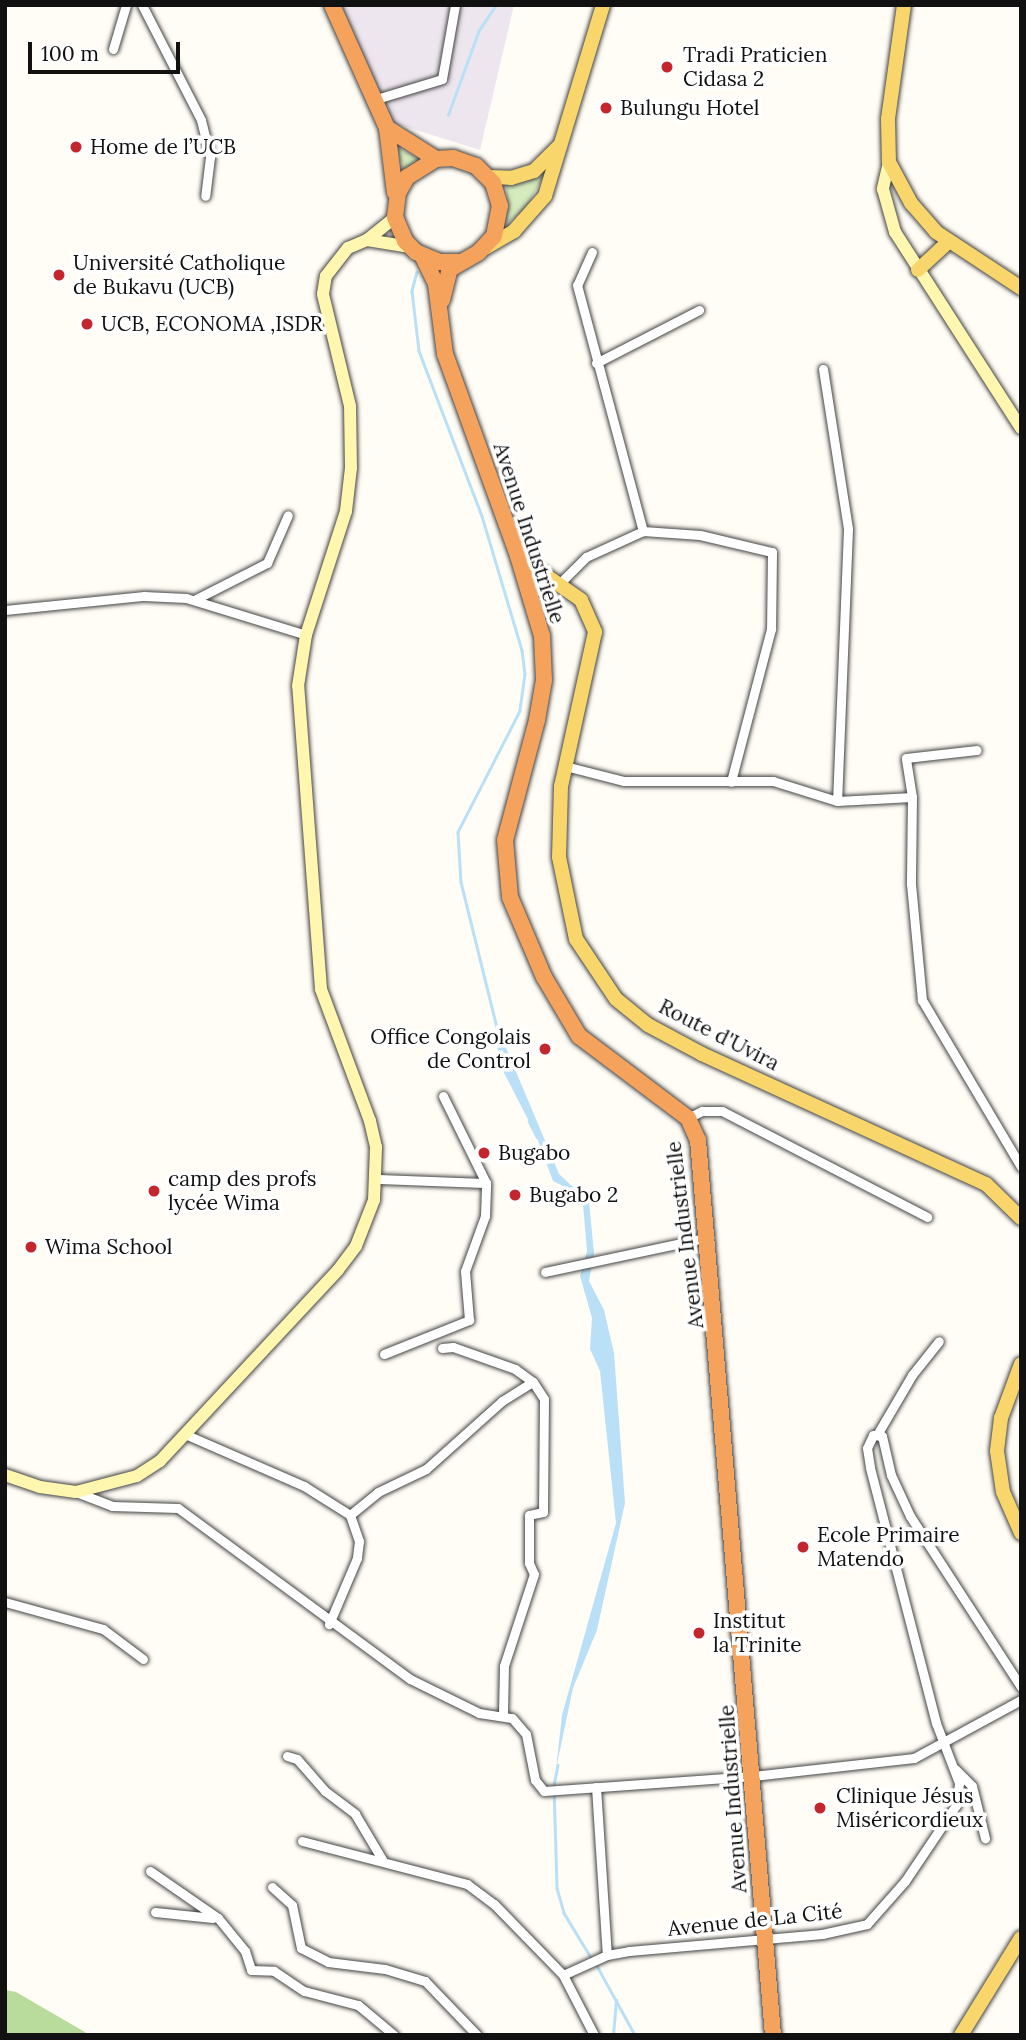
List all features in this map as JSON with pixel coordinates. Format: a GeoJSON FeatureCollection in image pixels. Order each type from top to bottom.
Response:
{"type":"FeatureCollection","features":[{"type":"Feature","properties":{"kind":"highway"},"geometry":{"type":"LineString","coordinates":[[332,5],[387,128],[394,161],[395,211],[416,252],[458,262],[484,248],[497,229],[500,214],[488,177],[461,160],[436,159],[387,128]]}},
{"type":"Feature","properties":{"kind":"highway"},"geometry":{"type":"LineString","coordinates":[[395,211],[407,177],[436,159]]}},
{"type":"Feature","properties":{"kind":"highway","name":"Avenue Industrielle"},"geometry":{"type":"LineString","coordinates":[[416,252],[436,284],[444,354],[518,556],[542,636],[544,680],[505,841],[510,897],[544,977],[579,1036],[688,1118],[698,1140],[709,1237],[773,2035]]}},
{"type":"Feature","properties":{"kind":"highway","name":"Avenue Industrielle"},"geometry":{"type":"LineString","coordinates":[[439,313],[445,282],[458,262]]}},
{"type":"Feature","properties":{"kind":"main road"},"geometry":{"type":"LineString","coordinates":[[484,248],[514,231],[545,196],[603,5]]}},
{"type":"Feature","properties":{"kind":"main road"},"geometry":{"type":"LineString","coordinates":[[904,5],[888,119],[888,162],[922,218],[947,242],[1021,288]]}},
{"type":"Feature","properties":{"kind":"main road"},"geometry":{"type":"LineString","coordinates":[[488,177],[511,178],[534,172],[563,141]]}},
{"type":"Feature","properties":{"kind":"main road"},"geometry":{"type":"LineString","coordinates":[[918,270],[947,242]]}},
{"type":"Feature","properties":{"kind":"main road","name":"Route d'Uvira"},"geometry":{"type":"LineString","coordinates":[[518,556],[581,600],[595,632],[565,766],[559,813],[561,883],[576,939],[616,999],[648,1025],[702,1054],[986,1184],[1021,1218]]}},
{"type":"Feature","properties":{"kind":"main road"},"geometry":{"type":"LineString","coordinates":[[1020,1370],[1001,1418],[997,1451],[1003,1492],[1021,1532]]}},
{"type":"Feature","properties":{"kind":"main road"},"geometry":{"type":"LineString","coordinates":[[961,2035],[1015,1957],[1021,1938]]}},
{"type":"Feature","properties":{"kind":"street"},"geometry":{"type":"LineString","coordinates":[[113,49],[126,5]]}},
{"type":"Feature","properties":{"kind":"street"},"geometry":{"type":"LineString","coordinates":[[142,5],[201,120],[210,157],[205,196]]}},
{"type":"Feature","properties":{"kind":"street"},"geometry":{"type":"LineString","coordinates":[[373,100],[423,88],[442,79],[456,5]]}},
{"type":"Feature","properties":{"kind":"street"},"geometry":{"type":"LineString","coordinates":[[888,162],[885,203],[918,270],[1021,428]]}},
{"type":"Feature","properties":{"kind":"street"},"geometry":{"type":"LineString","coordinates":[[76,1492],[137,1476],[187,1435],[338,1270],[367,1220],[377,1179],[370,1121],[321,989],[298,718],[306,635],[343,520],[351,468],[350,406],[323,294],[326,276],[339,256],[367,240],[395,211]]}},
{"type":"Feature","properties":{"kind":"street"},"geometry":{"type":"LineString","coordinates":[[367,240],[416,252]]}},
{"type":"Feature","properties":{"kind":"street"},"geometry":{"type":"LineString","coordinates":[[592,252],[578,285],[596,363],[643,531]]}},
{"type":"Feature","properties":{"kind":"street"},"geometry":{"type":"LineString","coordinates":[[596,363],[699,310]]}},
{"type":"Feature","properties":{"kind":"street"},"geometry":{"type":"LineString","coordinates":[[823,369],[848,530],[837,802]]}},
{"type":"Feature","properties":{"kind":"street"},"geometry":{"type":"LineString","coordinates":[[195,599],[267,563],[288,515]]}},
{"type":"Feature","properties":{"kind":"street"},"geometry":{"type":"LineString","coordinates":[[560,583],[586,557],[643,531],[700,534],[769,550],[774,556],[769,640],[731,782]]}},
{"type":"Feature","properties":{"kind":"street"},"geometry":{"type":"LineString","coordinates":[[5,610],[144,596],[195,599],[306,635]]}},
{"type":"Feature","properties":{"kind":"street"},"geometry":{"type":"LineString","coordinates":[[978,750],[906,758],[912,797],[911,884],[922,1000],[1021,1167]]}},
{"type":"Feature","properties":{"kind":"street"},"geometry":{"type":"LineString","coordinates":[[565,766],[624,781],[700,778],[731,782],[773,780],[837,802],[912,797]]}},
{"type":"Feature","properties":{"kind":"street"},"geometry":{"type":"LineString","coordinates":[[384,1354],[469,1320],[465,1271],[485,1216],[486,1183],[443,1096]]}},
{"type":"Feature","properties":{"kind":"street"},"geometry":{"type":"LineString","coordinates":[[688,1118],[702,1111],[722,1111],[792,1152],[927,1217]]}},
{"type":"Feature","properties":{"kind":"street"},"geometry":{"type":"LineString","coordinates":[[377,1179],[486,1183]]}},
{"type":"Feature","properties":{"kind":"street"},"geometry":{"type":"LineString","coordinates":[[545,1272],[602,1262],[709,1237]]}},
{"type":"Feature","properties":{"kind":"street","name":"Avenue de La Cité"},"geometry":{"type":"LineString","coordinates":[[563,1975],[602,1957],[841,1931],[877,1916],[956,1805],[960,1795],[954,1768],[942,1744],[867,1448],[912,1375],[939,1341]]}},
{"type":"Feature","properties":{"kind":"street"},"geometry":{"type":"LineString","coordinates":[[442,1348],[499,1361],[533,1382],[546,1413],[543,1512],[529,1515],[529,1563],[534,1574],[504,1666],[503,1714]]}},
{"type":"Feature","properties":{"kind":"street"},"geometry":{"type":"LineString","coordinates":[[350,1515],[378,1492],[426,1469],[502,1401],[533,1382]]}},
{"type":"Feature","properties":{"kind":"street"},"geometry":{"type":"LineString","coordinates":[[878,1433],[911,1516],[1021,1688]]}},
{"type":"Feature","properties":{"kind":"street"},"geometry":{"type":"LineString","coordinates":[[187,1435],[304,1486],[350,1515],[359,1541],[357,1558],[329,1624]]}},
{"type":"Feature","properties":{"kind":"street"},"geometry":{"type":"LineString","coordinates":[[5,1475],[40,1487],[76,1492],[112,1506],[178,1508],[303,1599],[329,1624],[422,1685],[479,1713],[503,1714],[522,1724],[534,1759],[535,1780],[544,1791],[753,1776],[915,1758],[1021,1700]]}},
{"type":"Feature","properties":{"kind":"street"},"geometry":{"type":"LineString","coordinates":[[5,1602],[103,1629],[143,1659]]}},
{"type":"Feature","properties":{"kind":"street"},"geometry":{"type":"LineString","coordinates":[[287,1756],[297,1759],[325,1791],[355,1814],[383,1861]]}},
{"type":"Feature","properties":{"kind":"street"},"geometry":{"type":"LineString","coordinates":[[954,1768],[972,1786],[985,1838]]}},
{"type":"Feature","properties":{"kind":"street"},"geometry":{"type":"LineString","coordinates":[[596,1787],[602,1957]]}},
{"type":"Feature","properties":{"kind":"street"},"geometry":{"type":"LineString","coordinates":[[302,1841],[467,1884],[494,1904],[563,1975],[594,2035]]}},
{"type":"Feature","properties":{"kind":"street"},"geometry":{"type":"LineString","coordinates":[[150,1871],[218,1918],[245,1951],[251,1970],[274,1971],[304,1991],[358,2006],[394,2035]]}},
{"type":"Feature","properties":{"kind":"street"},"geometry":{"type":"LineString","coordinates":[[272,1887],[292,1905],[301,1948],[328,1962],[385,1969],[425,1981],[477,2035]]}},
{"type":"Feature","properties":{"kind":"street"},"geometry":{"type":"LineString","coordinates":[[155,1912],[218,1918]]}},
{"type":"Feature","properties":{"kind":"shaded area"},"geometry":{"type":"Polygon","coordinates":[[[327,5],[514,5],[480,150],[400,125],[382,135],[327,5]]]}},
{"type":"Feature","properties":{"kind":"green space"},"geometry":{"type":"Polygon","coordinates":[[[397,149],[421,160],[404,173],[397,149]]]}},
{"type":"Feature","properties":{"kind":"green space"},"geometry":{"type":"Polygon","coordinates":[[[544,176],[525,209],[503,227],[508,210],[506,184],[544,176]]]}},
{"type":"Feature","properties":{"kind":"green space"},"geometry":{"type":"Polygon","coordinates":[[[5,1990],[16,1992],[90,2035],[5,2035],[5,1990]]]}},
{"type":"Feature","properties":{"kind":"water"},"geometry":{"type":"Polygon","coordinates":[[[499,1031],[559,1174],[589,1202],[594,1253],[589,1281],[604,1310],[614,1353],[625,1503],[597,1630],[573,1688],[556,1769],[562,1715],[616,1523],[600,1371],[590,1349],[592,1318],[580,1276],[587,1251],[583,1205],[573,1191],[553,1181],[536,1135],[500,1065],[495,1032],[499,1031]]]}},
{"type":"Feature","properties":{"kind":"waterway"},"geometry":{"type":"LineString","coordinates":[[448,115],[479,30],[496,5]]}},
{"type":"Feature","properties":{"kind":"waterway"},"geometry":{"type":"LineString","coordinates":[[417,272],[412,291],[419,351],[482,516],[522,650],[525,674],[520,711],[458,832],[461,882],[498,1032]]}},
{"type":"Feature","properties":{"kind":"waterway"},"geometry":{"type":"LineString","coordinates":[[529,1121],[537,1137]]}},
{"type":"Feature","properties":{"kind":"waterway"},"geometry":{"type":"LineString","coordinates":[[558,1765],[554,1786],[557,1888],[564,1913],[592,1959]]}},
{"type":"Feature","properties":{"kind":"waterway"},"geometry":{"type":"LineString","coordinates":[[596,1964],[635,2035]]}},
{"type":"Feature","properties":{"kind":"waterway"},"geometry":{"type":"LineString","coordinates":[[613,2035],[616,2000]]}},
{"type":"Feature","properties":{"kind":"place","name":"Tradi Praticien Cidasa 2"},"geometry":{"type":"Point","coordinates":[667,67]}},
{"type":"Feature","properties":{"kind":"place","name":"Bulungu Hotel"},"geometry":{"type":"Point","coordinates":[606,108]}},
{"type":"Feature","properties":{"kind":"place","name":"Home de l’UCB"},"geometry":{"type":"Point","coordinates":[76,147]}},
{"type":"Feature","properties":{"kind":"place","name":"Université Catholique de Bukavu (UCB)"},"geometry":{"type":"Point","coordinates":[59,275]}},
{"type":"Feature","properties":{"kind":"place","name":"UCB, ECONOMA ,ISDR"},"geometry":{"type":"Point","coordinates":[87,324]}},
{"type":"Feature","properties":{"kind":"place","name":"Office Congolais de Control"},"geometry":{"type":"Point","coordinates":[545,1049]}},
{"type":"Feature","properties":{"kind":"place","name":"Bugabo"},"geometry":{"type":"Point","coordinates":[484,1153]}},
{"type":"Feature","properties":{"kind":"place","name":"camp des profs lycée Wima"},"geometry":{"type":"Point","coordinates":[154,1191]}},
{"type":"Feature","properties":{"kind":"place","name":"Bugabo 2"},"geometry":{"type":"Point","coordinates":[515,1195]}},
{"type":"Feature","properties":{"kind":"place","name":"Wima School"},"geometry":{"type":"Point","coordinates":[31,1247]}},
{"type":"Feature","properties":{"kind":"place","name":"Ecole Primaire Matendo"},"geometry":{"type":"Point","coordinates":[803,1547]}},
{"type":"Feature","properties":{"kind":"place","name":"Institut la Trinite"},"geometry":{"type":"Point","coordinates":[699,1633]}},
{"type":"Feature","properties":{"kind":"place","name":"Clinique Jésus Miséricordieux"},"geometry":{"type":"Point","coordinates":[820,1808]}}]}
